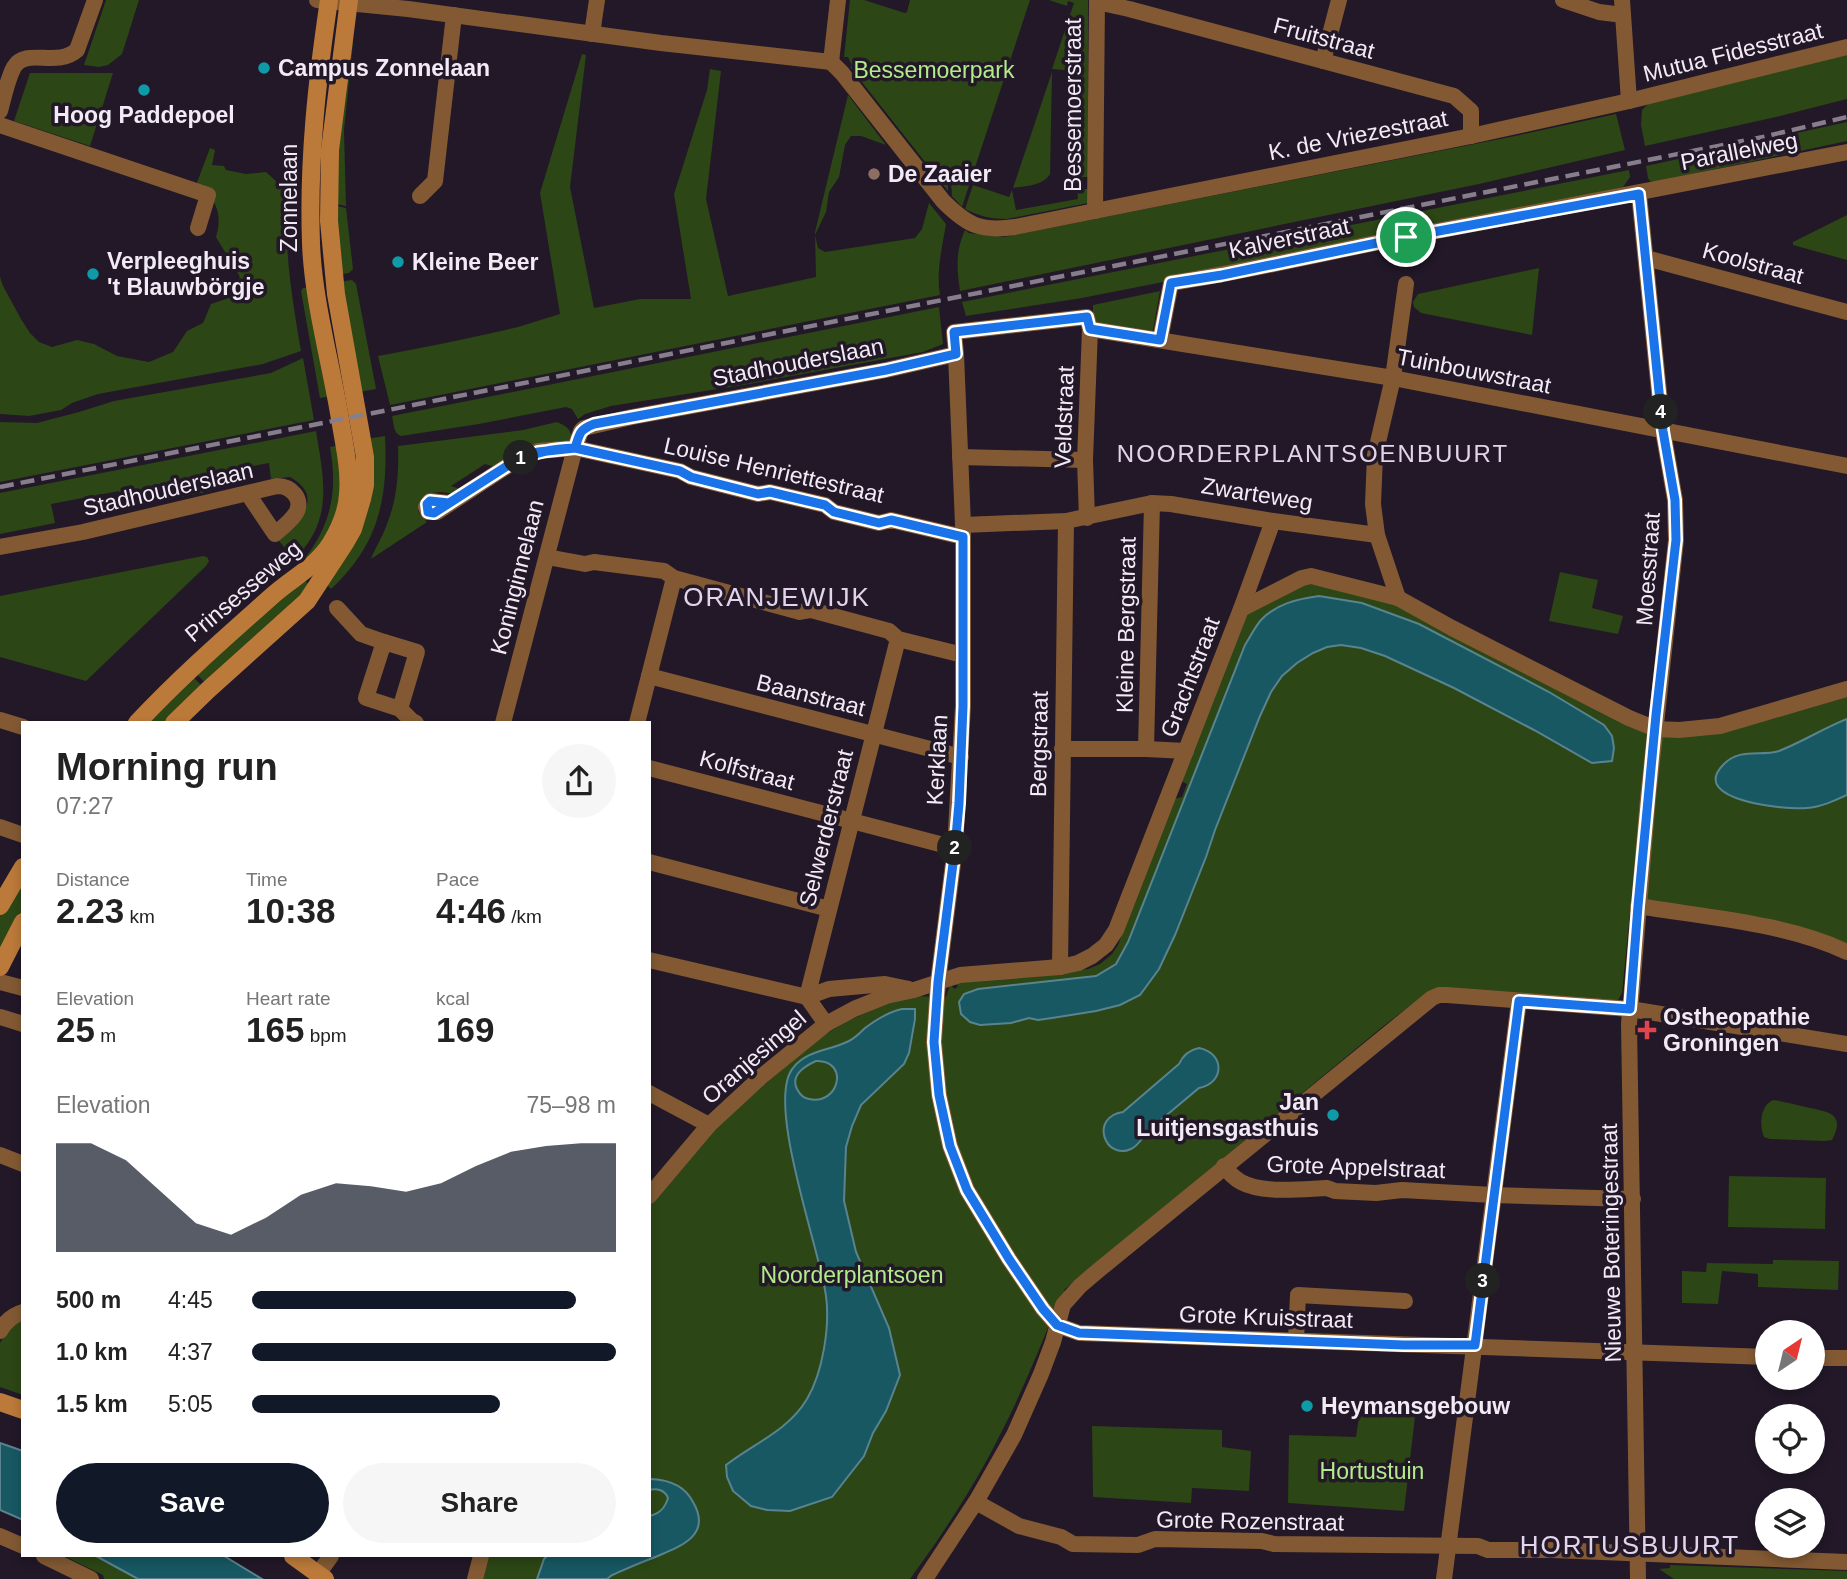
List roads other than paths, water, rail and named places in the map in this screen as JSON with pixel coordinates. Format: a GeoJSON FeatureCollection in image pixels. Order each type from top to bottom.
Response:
{"type":"FeatureCollection","features":[{"type":"Feature","properties":{"kind":"street"},"geometry":{"type":"LineString","coordinates":[[0,111],[18,62],[25,58],[61,59],[77,50],[95,0]]}},
{"type":"Feature","properties":{"kind":"street"},"geometry":{"type":"LineString","coordinates":[[325,0],[831,62],[838,0]]}},
{"type":"Feature","properties":{"kind":"street","name":"Zonnelaan"},"geometry":{"type":"LineString","coordinates":[[325,0],[311,155],[311,246],[315,283],[336,395]]}},
{"type":"Feature","properties":{"kind":"street"},"geometry":{"type":"LineString","coordinates":[[593,34],[597,0]]}},
{"type":"Feature","properties":{"kind":"street"},"geometry":{"type":"LineString","coordinates":[[1323,61],[1339,0]]}},
{"type":"Feature","properties":{"kind":"street"},"geometry":{"type":"LineString","coordinates":[[1563,0],[1599,12],[1622,7],[1629,101]]}},
{"type":"Feature","properties":{"kind":"street","name":"Fruitstraat"},"geometry":{"type":"LineString","coordinates":[[1097,1],[1454,96],[1471,111],[1471,136]]}},
{"type":"Feature","properties":{"kind":"street","name":"Bessemoerstraat"},"geometry":{"type":"LineString","coordinates":[[1095,211],[1097,1]]}},
{"type":"Feature","properties":{"kind":"street","name":"Zonnelaan"},"geometry":{"type":"LineString","coordinates":[[348,2],[330,150],[329,212],[335,287],[355,392]]}},
{"type":"Feature","properties":{"kind":"street"},"geometry":{"type":"LineString","coordinates":[[420,196],[435,181],[454,15]]}},
{"type":"Feature","properties":{"kind":"street","name":"Mutua Fidesstraat"},"geometry":{"type":"LineString","coordinates":[[1629,101],[1847,47]]}},
{"type":"Feature","properties":{"kind":"street","name":"K. de Vriezestraat"},"geometry":{"type":"LineString","coordinates":[[831,62],[943,201],[968,223],[987,228],[1006,228],[1095,211],[1471,136],[1629,101]]}},
{"type":"Feature","properties":{"kind":"street"},"geometry":{"type":"LineString","coordinates":[[0,125],[208,195],[198,228]]}},
{"type":"Feature","properties":{"kind":"street","name":"Parallelweg"},"geometry":{"type":"LineString","coordinates":[[1639,194],[1847,152]]}},
{"type":"Feature","properties":{"kind":"street","name":"Moesstraat"},"geometry":{"type":"LineString","coordinates":[[1638,906],[1676,540],[1675,500],[1663,431],[1639,194]]}},
{"type":"Feature","properties":{"kind":"street","name":"Kalverstraat"},"geometry":{"type":"LineString","coordinates":[[1160,340],[1171,283],[1639,194]]}},
{"type":"Feature","properties":{"kind":"street","name":"Koolstraat"},"geometry":{"type":"LineString","coordinates":[[1646,258],[1847,312]]}},
{"type":"Feature","properties":{"kind":"street"},"geometry":{"type":"LineString","coordinates":[[1398,598],[1377,535],[1373,504],[1375,455],[1393,378],[1406,284]]}},
{"type":"Feature","properties":{"kind":"street","name":"Tuinbouwstraat"},"geometry":{"type":"LineString","coordinates":[[954,332],[1088,323],[1160,340],[1393,378],[1847,466]]}},
{"type":"Feature","properties":{"kind":"street","name":"Veldstraat"},"geometry":{"type":"LineString","coordinates":[[1087,518],[1085,460],[1088,323]]}},
{"type":"Feature","properties":{"kind":"street","name":"Kerklaan"},"geometry":{"type":"LineString","coordinates":[[954,332],[963,531],[961,757],[955,848],[938,982],[934,1042],[939,1095],[950,1146],[967,1190],[1009,1259],[1057,1325]]}},
{"type":"Feature","properties":{"kind":"street","name":"Stadhouderslaan"},"geometry":{"type":"LineString","coordinates":[[648,414],[886,370],[956,354]]}},
{"type":"Feature","properties":{"kind":"street","name":"Prinsesseweg"},"geometry":{"type":"LineString","coordinates":[[176,721],[307,601],[345,544],[358,515],[365,485],[365,457],[355,392]]}},
{"type":"Feature","properties":{"kind":"street","name":"Prinsesseweg"},"geometry":{"type":"LineString","coordinates":[[139,721],[189,669],[290,580],[313,566],[329,547],[342,522],[348,495],[348,468],[336,395]]}},
{"type":"Feature","properties":{"kind":"street","name":"Koninginnelaan"},"geometry":{"type":"LineString","coordinates":[[504,721],[581,431],[584,428],[648,414]]}},
{"type":"Feature","properties":{"kind":"street"},"geometry":{"type":"LineString","coordinates":[[449,503],[525,456],[575,448]]}},
{"type":"Feature","properties":{"kind":"street","name":"Louise Henriettestraat"},"geometry":{"type":"LineString","coordinates":[[575,448],[680,471],[691,477],[758,494],[770,492],[825,505],[834,512],[879,523],[891,520],[963,531]]}},
{"type":"Feature","properties":{"kind":"street"},"geometry":{"type":"LineString","coordinates":[[960,457],[1085,460]]}},
{"type":"Feature","properties":{"kind":"street","name":"Stadhouderslaan"},"geometry":{"type":"LineString","coordinates":[[0,547],[83,533],[248,494],[282,486],[295,494],[298,510],[275,534],[248,494]]}},
{"type":"Feature","properties":{"kind":"street","name":"Zwarteweg"},"geometry":{"type":"LineString","coordinates":[[963,531],[1066,522],[1152,503],[1377,535]]}},
{"type":"Feature","properties":{"kind":"street","name":"Kleine Bergstraat"},"geometry":{"type":"LineString","coordinates":[[1146,749],[1152,503]]}},
{"type":"Feature","properties":{"kind":"street"},"geometry":{"type":"LineString","coordinates":[[1241,609],[1273,521]]}},
{"type":"Feature","properties":{"kind":"street","name":"Bergstraat"},"geometry":{"type":"LineString","coordinates":[[1060,967],[1066,522]]}},
{"type":"Feature","properties":{"kind":"street"},"geometry":{"type":"LineString","coordinates":[[547,557],[585,564],[594,562],[664,571],[674,578],[800,612],[811,610],[824,613],[889,631],[898,639],[963,655]]}},
{"type":"Feature","properties":{"kind":"street","name":"Grachtstraat"},"geometry":{"type":"LineString","coordinates":[[938,982],[960,975],[1060,967],[1092,956],[1106,945],[1116,930],[1241,609],[1302,578],[1311,576],[1398,598],[1487,646],[1656,729]]}},
{"type":"Feature","properties":{"kind":"street"},"geometry":{"type":"LineString","coordinates":[[638,721],[674,578]]}},
{"type":"Feature","properties":{"kind":"street"},"geometry":{"type":"LineString","coordinates":[[337,608],[361,635],[418,652],[400,709]]}},
{"type":"Feature","properties":{"kind":"street","name":"Selwerderstraat"},"geometry":{"type":"LineString","coordinates":[[807,997],[898,639]]}},
{"type":"Feature","properties":{"kind":"street"},"geometry":{"type":"LineString","coordinates":[[384,642],[366,698],[400,709],[412,721]]}},
{"type":"Feature","properties":{"kind":"street","name":"Baanstraat"},"geometry":{"type":"LineString","coordinates":[[649,676],[961,757]]}},
{"type":"Feature","properties":{"kind":"street"},"geometry":{"type":"LineString","coordinates":[[1656,729],[1720,726],[1847,689]]}},
{"type":"Feature","properties":{"kind":"street"},"geometry":{"type":"LineString","coordinates":[[0,720],[21,726]]}},
{"type":"Feature","properties":{"kind":"street"},"geometry":{"type":"LineString","coordinates":[[1062,749],[1186,751]]}},
{"type":"Feature","properties":{"kind":"street","name":"Kolfstraat"},"geometry":{"type":"LineString","coordinates":[[651,769],[955,848]]}},
{"type":"Feature","properties":{"kind":"street"},"geometry":{"type":"LineString","coordinates":[[0,827],[21,834]]}},
{"type":"Feature","properties":{"kind":"street"},"geometry":{"type":"LineString","coordinates":[[651,863],[829,909]]}},
{"type":"Feature","properties":{"kind":"street"},"geometry":{"type":"LineString","coordinates":[[0,906],[21,870]]}},
{"type":"Feature","properties":{"kind":"street"},"geometry":{"type":"LineString","coordinates":[[1638,906],[1776,929],[1847,951]]}},
{"type":"Feature","properties":{"kind":"street","name":"Nieuwe Boteringestraat"},"geometry":{"type":"LineString","coordinates":[[1638,906],[1630,1009],[1638,1579]]}},
{"type":"Feature","properties":{"kind":"street"},"geometry":{"type":"LineString","coordinates":[[0,967],[21,926]]}},
{"type":"Feature","properties":{"kind":"street"},"geometry":{"type":"LineString","coordinates":[[651,961],[807,997],[829,989],[885,984],[915,990]]}},
{"type":"Feature","properties":{"kind":"street"},"geometry":{"type":"LineString","coordinates":[[0,982],[21,987]]}},
{"type":"Feature","properties":{"kind":"street","name":"Oranjesingel"},"geometry":{"type":"LineString","coordinates":[[651,1194],[709,1125],[762,1076],[826,1024],[886,996],[938,982]]}},
{"type":"Feature","properties":{"kind":"street"},"geometry":{"type":"LineString","coordinates":[[925,1579],[976,1502],[1014,1435],[1041,1374],[1063,1305],[1080,1286],[1224,1166],[1432,998],[1447,995],[1630,1009],[1847,1044]]}},
{"type":"Feature","properties":{"kind":"street"},"geometry":{"type":"LineString","coordinates":[[807,997],[826,1024]]}},
{"type":"Feature","properties":{"kind":"street"},"geometry":{"type":"LineString","coordinates":[[1444,1579],[1519,1001]]}},
{"type":"Feature","properties":{"kind":"street"},"geometry":{"type":"LineString","coordinates":[[0,1017],[21,1023]]}},
{"type":"Feature","properties":{"kind":"street"},"geometry":{"type":"LineString","coordinates":[[651,1094],[709,1125]]}},
{"type":"Feature","properties":{"kind":"street"},"geometry":{"type":"LineString","coordinates":[[0,1155],[21,1163]]}},
{"type":"Feature","properties":{"kind":"street","name":"Grote Appelstraat"},"geometry":{"type":"LineString","coordinates":[[1224,1166],[1242,1183],[1257,1188],[1326,1188],[1335,1191],[1376,1192],[1402,1190],[1633,1199]]}},
{"type":"Feature","properties":{"kind":"street"},"geometry":{"type":"LineString","coordinates":[[1296,1340],[1298,1295],[1405,1301]]}},
{"type":"Feature","properties":{"kind":"street"},"geometry":{"type":"LineString","coordinates":[[0,1331],[4,1324],[21,1313]]}},
{"type":"Feature","properties":{"kind":"street","name":"Grote Kruisstraat"},"geometry":{"type":"LineString","coordinates":[[1057,1325],[1079,1333],[1755,1356]]}},
{"type":"Feature","properties":{"kind":"street"},"geometry":{"type":"LineString","coordinates":[[1825,1358],[1847,1358]]}},
{"type":"Feature","properties":{"kind":"street"},"geometry":{"type":"LineString","coordinates":[[0,1402],[21,1409]]}},
{"type":"Feature","properties":{"kind":"street","name":"Grote Rozenstraat"},"geometry":{"type":"LineString","coordinates":[[976,1502],[1019,1526],[1061,1537],[1073,1544],[1138,1545],[1155,1539],[1262,1541],[1274,1544],[1478,1546],[1488,1550],[1553,1550],[1847,1562]]}},
{"type":"Feature","properties":{"kind":"street"},"geometry":{"type":"LineString","coordinates":[[0,1536],[21,1545]]}},
{"type":"Feature","properties":{"kind":"street"},"geometry":{"type":"LineString","coordinates":[[45,1557],[68,1573],[91,1579]]}},
{"type":"Feature","properties":{"kind":"street"},"geometry":{"type":"LineString","coordinates":[[294,1557],[322,1576],[331,1557]]}},
{"type":"Feature","properties":{"kind":"street"},"geometry":{"type":"LineString","coordinates":[[475,1579],[481,1557]]}},
{"type":"Feature","properties":{"kind":"water"},"geometry":{"type":"Polygon","coordinates":[[[1319,596],[1362,603],[1419,624],[1549,692],[1604,725],[1612,736],[1612,761],[1592,763],[1454,688],[1385,656],[1361,648],[1341,645],[1327,647],[1297,663],[1282,676],[1271,692],[1175,935],[1159,969],[1140,995],[1120,1005],[1052,1018],[1029,1018],[1011,1023],[980,1025],[970,1022],[961,1014],[959,1002],[964,994],[978,989],[1096,976],[1116,964],[1128,942],[1245,645],[1261,620],[1273,610],[1295,601],[1319,596]]]}},
{"type":"Feature","properties":{"kind":"water"},"geometry":{"type":"Polygon","coordinates":[[[1847,719],[1847,795],[1817,806],[1796,808],[1744,801],[1719,787],[1716,777],[1730,759],[1743,754],[1779,751],[1847,719]]]}},
{"type":"Feature","properties":{"kind":"water"},"geometry":{"type":"Polygon","coordinates":[[[902,1009],[915,1009],[909,1053],[904,1064],[861,1105],[846,1147],[844,1201],[856,1252],[889,1328],[900,1375],[864,1456],[832,1497],[790,1511],[751,1506],[733,1491],[727,1477],[726,1465],[780,1428],[799,1410],[813,1388],[826,1335],[826,1296],[790,1143],[786,1086],[793,1068],[805,1058],[849,1041],[878,1019],[902,1009]],[[816,1061],[797,1075],[795,1084],[803,1097],[819,1099],[828,1096],[833,1090],[837,1074],[827,1063],[816,1061]]]}},
{"type":"Feature","properties":{"kind":"water"},"geometry":{"type":"Polygon","coordinates":[[[1199,1048],[1208,1051],[1217,1062],[1214,1080],[1199,1088],[1150,1129],[1131,1149],[1122,1151],[1108,1144],[1104,1137],[1106,1122],[1123,1112],[1179,1064],[1187,1053],[1199,1048]]]}},
{"type":"Feature","properties":{"kind":"water"},"geometry":{"type":"Polygon","coordinates":[[[0,1443],[21,1450],[21,1519],[0,1510],[0,1443]]]}},
{"type":"Feature","properties":{"kind":"water"},"geometry":{"type":"Polygon","coordinates":[[[651,1479],[676,1485],[690,1496],[698,1514],[699,1524],[690,1539],[607,1579],[537,1579],[546,1557],[651,1557],[651,1515],[662,1510],[668,1498],[660,1490],[651,1490],[651,1479]]]}},
{"type":"Feature","properties":{"kind":"water"},"geometry":{"type":"Polygon","coordinates":[[[98,1557],[226,1557],[262,1579],[138,1579],[98,1557]]]}},
{"type":"Feature","properties":{"kind":"railway"},"geometry":{"type":"LineString","coordinates":[[0,487],[1763,137],[1847,117]]}},
{"type":"Feature","properties":{"kind":"place","name":"Campus Zonnelaan"},"geometry":{"type":"Point","coordinates":[264,68]}},
{"type":"Feature","properties":{"kind":"place","name":"Hoog Paddepoel"},"geometry":{"type":"Point","coordinates":[144,90]}},
{"type":"Feature","properties":{"kind":"place","name":"De Zaaier"},"geometry":{"type":"Point","coordinates":[874,174]}},
{"type":"Feature","properties":{"kind":"place","name":"Kleine Beer"},"geometry":{"type":"Point","coordinates":[398,262]}},
{"type":"Feature","properties":{"kind":"place","name":"Verpleeghuis 't Blauwbörgje"},"geometry":{"type":"Point","coordinates":[93,274]}},
{"type":"Feature","properties":{"kind":"place","name":"Ostheopathie Groningen"},"geometry":{"type":"Point","coordinates":[1647,1030]}},
{"type":"Feature","properties":{"kind":"place","name":"Jan Luitjensgasthuis"},"geometry":{"type":"Point","coordinates":[1333,1115]}},
{"type":"Feature","properties":{"kind":"place","name":"Heymansgebouw"},"geometry":{"type":"Point","coordinates":[1307,1406]}},
{"type":"Feature","properties":{"kind":"district","name":"NOORDERPLANTSOENBUURT"},"geometry":{"type":"Point","coordinates":[1313,454]}},
{"type":"Feature","properties":{"kind":"district","name":"ORANJEWIJK"},"geometry":{"type":"Point","coordinates":[777,597]}},
{"type":"Feature","properties":{"kind":"district","name":"HORTUSBUURT"},"geometry":{"type":"Point","coordinates":[1630,1545]}},
{"type":"Feature","properties":{"kind":"park label","name":"Bessemoerpark"},"geometry":{"type":"Point","coordinates":[934,70]}},
{"type":"Feature","properties":{"kind":"park label","name":"Noorderplantsoen"},"geometry":{"type":"Point","coordinates":[852,1275]}},
{"type":"Feature","properties":{"kind":"park label","name":"Hortustuin"},"geometry":{"type":"Point","coordinates":[1372,1471]}}]}
